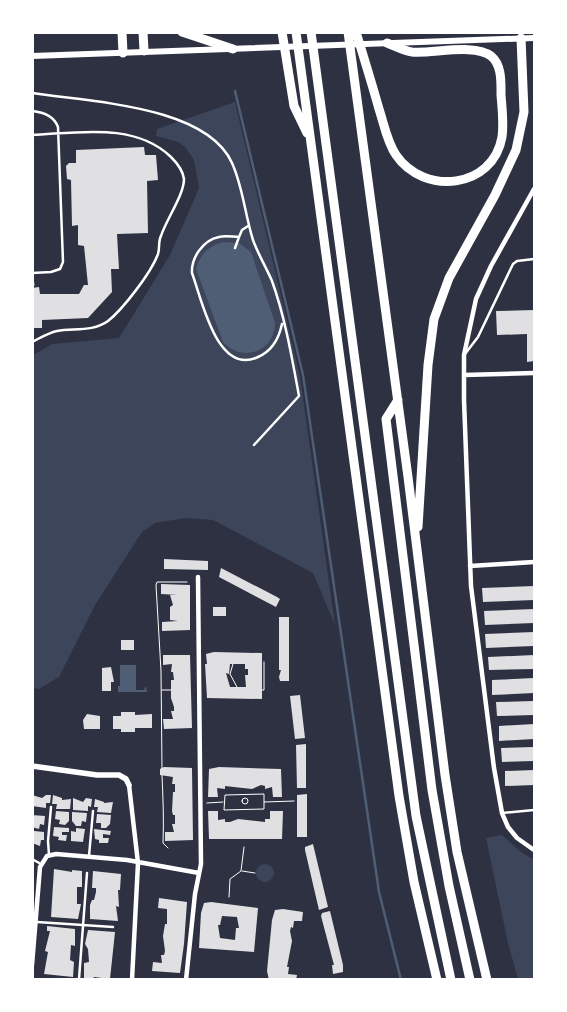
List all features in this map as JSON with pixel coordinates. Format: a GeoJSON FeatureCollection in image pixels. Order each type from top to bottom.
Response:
{"type":"FeatureCollection","features":[{"type":"Feature","properties":{"kind":"highway"},"geometry":{"type":"LineString","coordinates":[[122,32],[122,53]]}},
{"type":"Feature","properties":{"kind":"highway"},"geometry":{"type":"LineString","coordinates":[[143,32],[144,51]]}},
{"type":"Feature","properties":{"kind":"highway"},"geometry":{"type":"LineString","coordinates":[[182,32],[233,49]]}},
{"type":"Feature","properties":{"kind":"highway"},"geometry":{"type":"LineString","coordinates":[[282,32],[294,106],[312,144]]}},
{"type":"Feature","properties":{"kind":"highway"},"geometry":{"type":"LineString","coordinates":[[296,32],[398,796],[414,882],[436,980]]}},
{"type":"Feature","properties":{"kind":"highway"},"geometry":{"type":"LineString","coordinates":[[311,32],[416,816],[434,909],[451,980]]}},
{"type":"Feature","properties":{"kind":"highway"},"geometry":{"type":"LineString","coordinates":[[348,32],[398,400],[445,775],[457,852],[487,980]]}},
{"type":"Feature","properties":{"kind":"highway"},"geometry":{"type":"LineString","coordinates":[[356,32],[389,140],[401,162],[420,177],[438,182],[459,181],[481,170],[490,162],[502,137],[501,79],[499,68],[492,57],[486,53],[464,50],[411,52],[384,43]]}},
{"type":"Feature","properties":{"kind":"highway"},"geometry":{"type":"LineString","coordinates":[[417,546],[428,365],[434,319],[449,278],[495,195],[516,150],[524,112],[521,38]]}},
{"type":"Feature","properties":{"kind":"highway"},"geometry":{"type":"LineString","coordinates":[[398,400],[386,420],[432,790],[449,886],[470,980]]}},
{"type":"Feature","properties":{"kind":"main road"},"geometry":{"type":"LineString","coordinates":[[32,56],[534,38]]}},
{"type":"Feature","properties":{"kind":"street"},"geometry":{"type":"LineString","coordinates":[[534,189],[490,266],[476,299],[464,355],[470,566],[485,700],[502,812],[508,826],[517,838],[534,850]]}},
{"type":"Feature","properties":{"kind":"street"},"geometry":{"type":"LineString","coordinates":[[464,374],[534,373]]}},
{"type":"Feature","properties":{"kind":"street"},"geometry":{"type":"LineString","coordinates":[[470,566],[534,562]]}},
{"type":"Feature","properties":{"kind":"street"},"geometry":{"type":"LineString","coordinates":[[186,980],[201,847],[198,577]]}},
{"type":"Feature","properties":{"kind":"street"},"geometry":{"type":"LineString","coordinates":[[32,766],[97,775],[119,775],[126,779],[129,785],[138,863],[132,980]]}},
{"type":"Feature","properties":{"kind":"street"},"geometry":{"type":"LineString","coordinates":[[32,965],[36,922],[35,898],[41,864],[49,855],[89,856],[199,873]]}},
{"type":"Feature","properties":{"kind":"lane"},"geometry":{"type":"LineString","coordinates":[[32,93],[153,112],[177,118],[196,128],[214,141],[232,163],[248,226],[272,283],[298,396],[254,445]]}},
{"type":"Feature","properties":{"kind":"lane"},"geometry":{"type":"LineString","coordinates":[[32,111],[44,113],[51,117],[56,122],[59,134],[63,262],[60,269],[51,272],[32,273]]}},
{"type":"Feature","properties":{"kind":"lane"},"geometry":{"type":"LineString","coordinates":[[32,135],[103,132],[147,139],[174,161],[184,179],[180,194],[159,238],[160,247],[155,260],[138,286],[110,319],[98,327],[58,331],[32,342]]}},
{"type":"Feature","properties":{"kind":"lane"},"geometry":{"type":"LineString","coordinates":[[235,248],[242,230],[248,226]]}},
{"type":"Feature","properties":{"kind":"lane"},"geometry":{"type":"LineString","coordinates":[[239,237],[218,237],[206,243],[191,264],[192,273],[217,342],[224,352],[232,356],[254,359],[269,350],[280,331],[282,322]]}},
{"type":"Feature","properties":{"kind":"lane"},"geometry":{"type":"LineString","coordinates":[[464,355],[478,337],[513,264],[517,261],[534,258]]}},
{"type":"Feature","properties":{"kind":"lane"},"geometry":{"type":"LineString","coordinates":[[49,855],[48,841],[51,806]]}},
{"type":"Feature","properties":{"kind":"lane"},"geometry":{"type":"LineString","coordinates":[[502,812],[534,810]]}},
{"type":"Feature","properties":{"kind":"lane"},"geometry":{"type":"LineString","coordinates":[[89,856],[92,811]]}},
{"type":"Feature","properties":{"kind":"lane"},"geometry":{"type":"LineString","coordinates":[[32,859],[41,864]]}},
{"type":"Feature","properties":{"kind":"lane"},"geometry":{"type":"LineString","coordinates":[[79,979],[87,873]]}},
{"type":"Feature","properties":{"kind":"lane"},"geometry":{"type":"LineString","coordinates":[[36,922],[113,927]]}},
{"type":"Feature","properties":{"kind":"path"},"geometry":{"type":"LineString","coordinates":[[33,258],[33,267]]}},
{"type":"Feature","properties":{"kind":"path"},"geometry":{"type":"LineString","coordinates":[[33,277],[34,285]]}},
{"type":"Feature","properties":{"kind":"path"},"geometry":{"type":"LineString","coordinates":[[162,769],[161,690],[156,585],[157,582],[188,582]]}},
{"type":"Feature","properties":{"kind":"path"},"geometry":{"type":"LineString","coordinates":[[262,690],[264,662]]}},
{"type":"Feature","properties":{"kind":"path"},"geometry":{"type":"LineString","coordinates":[[233,664],[230,674],[237,687]]}},
{"type":"Feature","properties":{"kind":"path"},"geometry":{"type":"LineString","coordinates":[[161,690],[171,690]]}},
{"type":"Feature","properties":{"kind":"path"},"geometry":{"type":"LineString","coordinates":[[162,775],[164,843],[168,848]]}},
{"type":"Feature","properties":{"kind":"path"},"geometry":{"type":"LineString","coordinates":[[225,794],[264,794],[264,802],[264,809],[224,810],[225,794]]}},
{"type":"Feature","properties":{"kind":"path"},"geometry":{"type":"LineString","coordinates":[[244,794],[245,798],[242,801],[245,804],[245,810]]}},
{"type":"Feature","properties":{"kind":"path"},"geometry":{"type":"LineString","coordinates":[[264,802],[294,800]]}},
{"type":"Feature","properties":{"kind":"path"},"geometry":{"type":"LineString","coordinates":[[206,803],[224,802]]}},
{"type":"Feature","properties":{"kind":"path"},"geometry":{"type":"LineString","coordinates":[[229,897],[230,879],[241,870],[244,847]]}},
{"type":"Feature","properties":{"kind":"path"},"geometry":{"type":"LineString","coordinates":[[241,870],[255,873]]}},
{"type":"Feature","properties":{"kind":"path"},"geometry":{"type":"LineString","coordinates":[[298,980],[306,980]]}},
{"type":"Feature","properties":{"kind":"shaded area"},"geometry":{"type":"Polygon","coordinates":[[[235,102],[300,376],[335,625],[313,573],[213,520],[185,518],[155,523],[142,532],[95,605],[59,677],[39,689],[33,688],[33,355],[52,344],[119,338],[170,255],[199,188],[194,160],[186,148],[178,142],[156,136],[157,129],[235,102]]]}},
{"type":"Feature","properties":{"kind":"shaded area"},"geometry":{"type":"Polygon","coordinates":[[[223,242],[239,243],[251,252],[275,323],[274,333],[270,341],[256,351],[248,353],[239,352],[223,342],[196,269],[205,252],[223,242]]]}},
{"type":"Feature","properties":{"kind":"shaded area"},"geometry":{"type":"Polygon","coordinates":[[[120,665],[136,665],[136,690],[144,690],[146,686],[147,692],[118,692],[118,686],[120,686],[120,665]]]}},
{"type":"Feature","properties":{"kind":"shaded area"},"geometry":{"type":"Polygon","coordinates":[[[502,835],[521,852],[534,860],[534,979],[518,979],[508,943],[486,838],[502,835]]]}},
{"type":"Feature","properties":{"kind":"shaded area"},"geometry":{"type":"Polygon","coordinates":[[[261,864],[269,864],[274,869],[272,880],[261,882],[256,877],[256,869],[261,864]]]}},
{"type":"Feature","properties":{"kind":"building"},"geometry":{"type":"Polygon","coordinates":[[[144,147],[145,155],[156,155],[158,180],[147,181],[148,233],[117,234],[119,269],[111,269],[112,292],[88,318],[42,320],[42,328],[32,328],[32,288],[39,287],[40,294],[79,294],[84,285],[88,285],[84,246],[78,245],[78,225],[72,226],[71,180],[67,179],[66,166],[69,163],[76,163],[76,150],[144,147]]]}},
{"type":"Feature","properties":{"kind":"building"},"geometry":{"type":"Polygon","coordinates":[[[534,310],[534,361],[527,362],[527,334],[497,335],[496,311],[534,310]]]}},
{"type":"Feature","properties":{"kind":"building"},"geometry":{"type":"Polygon","coordinates":[[[164,559],[208,561],[208,570],[164,569],[164,559]]]}},
{"type":"Feature","properties":{"kind":"building"},"geometry":{"type":"Polygon","coordinates":[[[221,568],[280,599],[276,607],[219,577],[221,568]]]}},
{"type":"Feature","properties":{"kind":"building"},"geometry":{"type":"Polygon","coordinates":[[[161,584],[190,585],[190,630],[162,631],[162,622],[178,621],[170,620],[170,607],[173,605],[170,595],[178,595],[161,594],[161,584]]]}},
{"type":"Feature","properties":{"kind":"building"},"geometry":{"type":"Polygon","coordinates":[[[534,586],[534,600],[483,602],[482,588],[534,586]]]}},
{"type":"Feature","properties":{"kind":"building"},"geometry":{"type":"Polygon","coordinates":[[[213,607],[226,607],[226,616],[213,616],[213,607]]]}},
{"type":"Feature","properties":{"kind":"building"},"geometry":{"type":"Polygon","coordinates":[[[534,609],[534,623],[485,625],[484,611],[534,609]]]}},
{"type":"Feature","properties":{"kind":"building"},"geometry":{"type":"Polygon","coordinates":[[[279,617],[289,617],[289,681],[280,681],[279,677],[281,670],[279,670],[279,617]]]}},
{"type":"Feature","properties":{"kind":"building"},"geometry":{"type":"Polygon","coordinates":[[[534,632],[534,646],[486,648],[485,634],[534,632]]]}},
{"type":"Feature","properties":{"kind":"building"},"geometry":{"type":"Polygon","coordinates":[[[121,640],[134,640],[134,650],[121,650],[121,640]]]}},
{"type":"Feature","properties":{"kind":"building"},"geometry":{"type":"Polygon","coordinates":[[[214,652],[262,653],[262,699],[207,698],[206,654],[214,652]],[[230,664],[229,674],[226,673],[230,687],[246,687],[245,675],[248,675],[248,669],[245,669],[245,664],[230,664]]]}},
{"type":"Feature","properties":{"kind":"building"},"geometry":{"type":"Polygon","coordinates":[[[163,655],[190,655],[192,728],[164,729],[163,719],[173,719],[171,711],[174,711],[174,707],[171,698],[171,680],[174,680],[173,672],[171,672],[172,664],[163,665],[163,655]]]}},
{"type":"Feature","properties":{"kind":"building"},"geometry":{"type":"Polygon","coordinates":[[[534,655],[534,669],[489,670],[488,657],[534,655]]]}},
{"type":"Feature","properties":{"kind":"building"},"geometry":{"type":"Polygon","coordinates":[[[111,667],[114,682],[111,682],[111,691],[102,691],[102,668],[111,667]]]}},
{"type":"Feature","properties":{"kind":"building"},"geometry":{"type":"Polygon","coordinates":[[[534,678],[534,693],[492,695],[492,680],[534,678]]]}},
{"type":"Feature","properties":{"kind":"building"},"geometry":{"type":"Polygon","coordinates":[[[300,695],[305,738],[295,739],[290,696],[300,695]]]}},
{"type":"Feature","properties":{"kind":"building"},"geometry":{"type":"Polygon","coordinates":[[[534,701],[534,715],[497,716],[496,702],[534,701]]]}},
{"type":"Feature","properties":{"kind":"building"},"geometry":{"type":"Polygon","coordinates":[[[121,712],[135,712],[135,715],[152,714],[152,728],[135,728],[135,732],[121,732],[121,729],[113,729],[113,716],[121,716],[121,712]]]}},
{"type":"Feature","properties":{"kind":"building"},"geometry":{"type":"Polygon","coordinates":[[[87,714],[100,716],[100,729],[84,729],[83,720],[87,714]]]}},
{"type":"Feature","properties":{"kind":"building"},"geometry":{"type":"Polygon","coordinates":[[[534,724],[534,739],[499,741],[499,726],[534,724]]]}},
{"type":"Feature","properties":{"kind":"building"},"geometry":{"type":"Polygon","coordinates":[[[306,744],[306,788],[297,788],[296,745],[306,744]]]}},
{"type":"Feature","properties":{"kind":"building"},"geometry":{"type":"Polygon","coordinates":[[[534,747],[534,761],[502,762],[501,748],[534,747]]]}},
{"type":"Feature","properties":{"kind":"building"},"geometry":{"type":"Polygon","coordinates":[[[164,767],[192,768],[193,840],[165,841],[165,832],[174,832],[172,824],[175,824],[175,815],[173,815],[172,811],[175,784],[172,784],[173,777],[160,775],[160,769],[164,767]]]}},
{"type":"Feature","properties":{"kind":"building"},"geometry":{"type":"Polygon","coordinates":[[[219,767],[281,769],[282,797],[273,797],[272,787],[265,789],[265,786],[261,785],[252,789],[225,786],[225,789],[217,788],[218,797],[208,797],[209,769],[219,767]]]}},
{"type":"Feature","properties":{"kind":"building"},"geometry":{"type":"Polygon","coordinates":[[[534,770],[534,785],[505,786],[505,771],[534,770]]]}},
{"type":"Feature","properties":{"kind":"building"},"geometry":{"type":"Polygon","coordinates":[[[307,794],[307,837],[297,837],[297,795],[307,794]]]}},
{"type":"Feature","properties":{"kind":"building"},"geometry":{"type":"Polygon","coordinates":[[[32,795],[42,798],[46,795],[51,795],[50,803],[46,803],[46,808],[32,806],[32,795]]]}},
{"type":"Feature","properties":{"kind":"building"},"geometry":{"type":"Polygon","coordinates":[[[53,795],[62,798],[62,800],[71,799],[70,809],[56,809],[57,804],[52,804],[53,795]]]}},
{"type":"Feature","properties":{"kind":"building"},"geometry":{"type":"Polygon","coordinates":[[[73,798],[83,802],[86,798],[92,799],[91,807],[88,806],[88,811],[73,810],[73,798]]]}},
{"type":"Feature","properties":{"kind":"building"},"geometry":{"type":"Polygon","coordinates":[[[95,799],[104,803],[113,802],[111,813],[97,812],[98,807],[94,807],[95,799]]]}},
{"type":"Feature","properties":{"kind":"building"},"geometry":{"type":"Polygon","coordinates":[[[56,811],[69,812],[69,821],[65,825],[59,824],[60,820],[55,819],[56,811]]]}},
{"type":"Feature","properties":{"kind":"building"},"geometry":{"type":"Polygon","coordinates":[[[208,811],[218,811],[218,820],[225,819],[225,822],[238,819],[265,822],[265,819],[270,819],[270,811],[283,811],[282,839],[209,839],[208,811]]]}},
{"type":"Feature","properties":{"kind":"building"},"geometry":{"type":"Polygon","coordinates":[[[72,812],[87,813],[86,822],[82,821],[81,826],[76,826],[72,821],[72,812]]]}},
{"type":"Feature","properties":{"kind":"building"},"geometry":{"type":"Polygon","coordinates":[[[97,814],[111,815],[110,824],[106,828],[101,828],[101,823],[96,823],[97,814]]]}},
{"type":"Feature","properties":{"kind":"building"},"geometry":{"type":"Polygon","coordinates":[[[32,815],[45,816],[44,825],[40,824],[39,829],[32,827],[32,815]]]}},
{"type":"Feature","properties":{"kind":"building"},"geometry":{"type":"Polygon","coordinates":[[[54,827],[69,828],[69,832],[62,832],[62,835],[67,835],[66,841],[58,840],[59,837],[53,836],[54,827]]]}},
{"type":"Feature","properties":{"kind":"building"},"geometry":{"type":"Polygon","coordinates":[[[76,828],[85,829],[83,842],[71,841],[71,831],[76,832],[76,828]]]}},
{"type":"Feature","properties":{"kind":"building"},"geometry":{"type":"Polygon","coordinates":[[[94,829],[111,831],[110,835],[103,834],[103,838],[109,838],[108,843],[99,843],[99,840],[95,839],[94,829]]]}},
{"type":"Feature","properties":{"kind":"building"},"geometry":{"type":"Polygon","coordinates":[[[34,831],[44,832],[44,840],[41,840],[40,846],[32,843],[34,831]]]}},
{"type":"Feature","properties":{"kind":"building"},"geometry":{"type":"Polygon","coordinates":[[[313,844],[328,907],[319,910],[305,850],[305,847],[313,844]]]}},
{"type":"Feature","properties":{"kind":"building"},"geometry":{"type":"Polygon","coordinates":[[[54,869],[72,872],[72,870],[82,871],[82,887],[77,887],[77,904],[81,904],[78,919],[51,917],[54,869]]]}},
{"type":"Feature","properties":{"kind":"building"},"geometry":{"type":"Polygon","coordinates":[[[93,871],[121,874],[120,890],[118,890],[119,907],[116,906],[118,921],[90,919],[90,905],[92,900],[94,900],[96,892],[96,888],[92,888],[93,871]]]}},
{"type":"Feature","properties":{"kind":"building"},"geometry":{"type":"Polygon","coordinates":[[[159,898],[187,902],[180,973],[152,971],[153,962],[162,963],[161,955],[164,955],[165,951],[163,936],[165,924],[167,924],[167,909],[158,908],[159,898]]]}},
{"type":"Feature","properties":{"kind":"building"},"geometry":{"type":"Polygon","coordinates":[[[211,902],[258,908],[254,952],[199,948],[201,913],[204,903],[211,902]],[[222,916],[220,925],[218,925],[220,938],[235,940],[236,928],[239,928],[237,917],[222,916]]]}},
{"type":"Feature","properties":{"kind":"building"},"geometry":{"type":"Polygon","coordinates":[[[283,909],[303,912],[302,921],[294,921],[293,928],[291,927],[290,931],[292,941],[287,967],[289,967],[288,974],[297,975],[296,980],[269,980],[267,971],[272,920],[275,910],[283,909]]]}},
{"type":"Feature","properties":{"kind":"building"},"geometry":{"type":"Polygon","coordinates":[[[330,911],[343,965],[343,972],[333,974],[332,965],[334,965],[321,916],[322,913],[330,911]]]}},
{"type":"Feature","properties":{"kind":"building"},"geometry":{"type":"Polygon","coordinates":[[[47,926],[75,929],[75,946],[71,945],[70,960],[74,962],[73,977],[44,974],[48,952],[45,951],[50,931],[47,931],[47,926]]]}},
{"type":"Feature","properties":{"kind":"building"},"geometry":{"type":"Polygon","coordinates":[[[88,930],[115,932],[110,979],[84,978],[84,963],[89,962],[88,949],[85,944],[88,930]]]}},
{"type":"Feature","properties":{"kind":"waterway"},"geometry":{"type":"LineString","coordinates":[[235,91],[303,375],[379,892],[401,980]]}}]}
